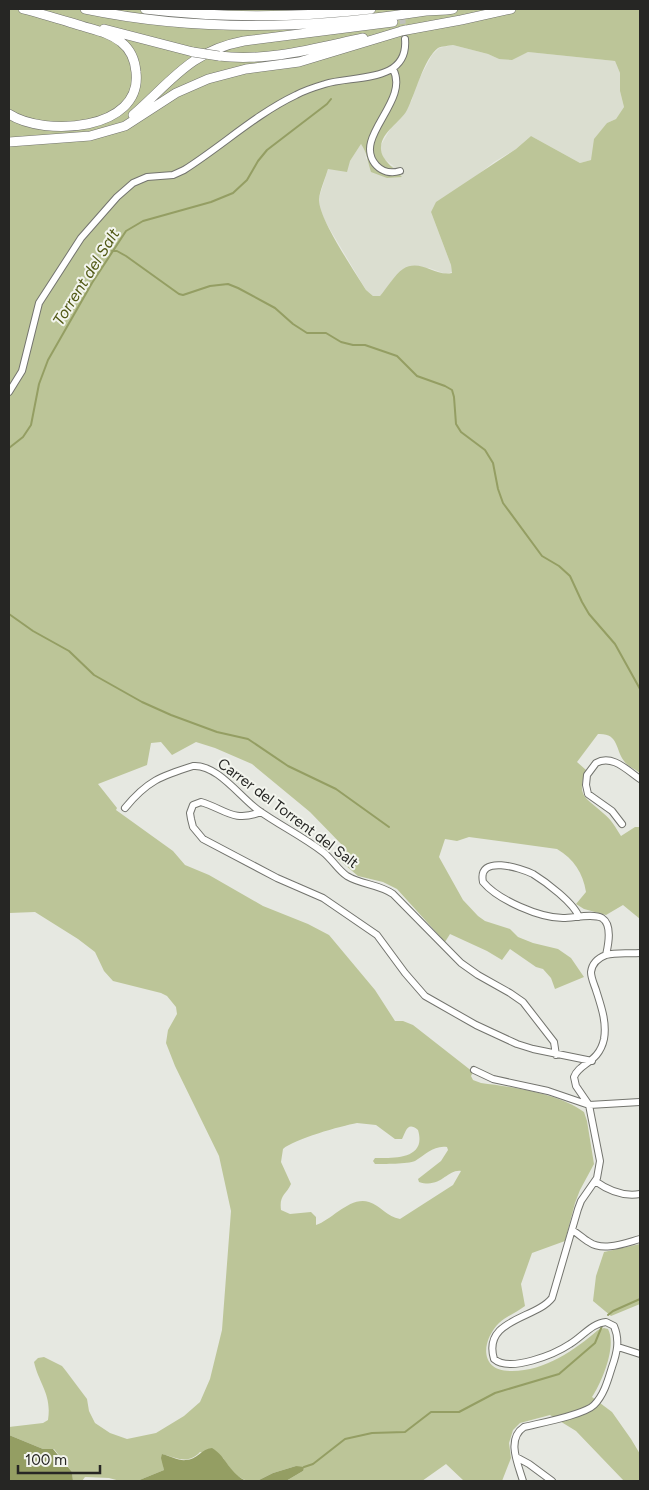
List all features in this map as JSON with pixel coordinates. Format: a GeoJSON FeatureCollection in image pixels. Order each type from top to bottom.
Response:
{"type":"FeatureCollection","features":[{"type":"Feature","properties":{"kind":"highway"},"geometry":{"type":"LineString","coordinates":[[23,9],[193,52],[219,56],[250,58],[282,55],[405,35]]}},
{"type":"Feature","properties":{"kind":"highway"},"geometry":{"type":"LineString","coordinates":[[85,9],[144,19],[204,24],[274,26],[333,23],[449,10]]}},
{"type":"Feature","properties":{"kind":"highway"},"geometry":{"type":"LineString","coordinates":[[145,9],[203,15],[281,16],[371,9]]}},
{"type":"Feature","properties":{"kind":"highway"},"geometry":{"type":"LineString","coordinates":[[9,142],[90,136],[125,126],[176,93],[208,79],[246,69],[299,62],[511,9]]}},
{"type":"Feature","properties":{"kind":"highway"},"geometry":{"type":"LineString","coordinates":[[113,128],[140,109],[181,69],[193,60],[220,46],[244,40],[358,28],[418,18],[449,10]]}},
{"type":"Feature","properties":{"kind":"highway"},"geometry":{"type":"LineString","coordinates":[[9,114],[31,124],[73,126],[113,116],[121,110],[134,92],[137,77],[134,60],[128,49],[114,37],[67,21]]}},
{"type":"Feature","properties":{"kind":"street"},"geometry":{"type":"LineString","coordinates":[[9,392],[22,371],[36,312],[42,298],[81,238],[124,190],[139,180],[173,174],[184,170],[272,108],[302,92],[336,81],[380,75],[393,69],[404,51],[405,35]]}},
{"type":"Feature","properties":{"kind":"street"},"geometry":{"type":"LineString","coordinates":[[393,69],[396,75],[395,89],[386,114],[374,134],[370,150],[377,167],[388,173],[400,171]]}},
{"type":"Feature","properties":{"kind":"street"},"geometry":{"type":"LineString","coordinates":[[622,824],[612,811],[588,794],[586,785],[587,775],[596,763],[609,760],[640,779]]}},
{"type":"Feature","properties":{"kind":"street","name":"Carrer del Torrent del Salt"},"geometry":{"type":"LineString","coordinates":[[125,808],[138,792],[151,782],[184,769],[199,766],[210,769],[261,812],[324,853],[350,878],[382,887],[393,894],[461,963],[523,1002],[554,1042],[556,1054]]}},
{"type":"Feature","properties":{"kind":"street"},"geometry":{"type":"LineString","coordinates":[[261,812],[246,815],[229,814],[200,802],[193,805],[190,814],[193,827],[210,844],[270,875],[323,898],[377,935],[425,996],[498,1036],[533,1049],[592,1061]]}},
{"type":"Feature","properties":{"kind":"street"},"geometry":{"type":"LineString","coordinates":[[579,917],[573,907],[546,883],[528,872],[504,866],[490,866],[483,871],[482,878],[486,886],[497,894],[522,906],[556,918],[597,917],[606,922],[609,940],[606,955]]}},
{"type":"Feature","properties":{"kind":"street"},"geometry":{"type":"LineString","coordinates":[[523,1481],[514,1442],[520,1430],[586,1411],[595,1404],[605,1387],[618,1347],[618,1335],[614,1326],[606,1322],[600,1322],[572,1343],[547,1355],[512,1364],[502,1364],[494,1359],[492,1354],[494,1341],[501,1328],[546,1304],[552,1298],[582,1201],[599,1173],[600,1161],[589,1105],[576,1086],[574,1077],[577,1071],[592,1061],[602,1047],[605,1026],[591,972],[597,960],[606,955],[640,953]]}},
{"type":"Feature","properties":{"kind":"street"},"geometry":{"type":"LineString","coordinates":[[474,1070],[493,1079],[548,1091],[589,1105],[640,1102]]}},
{"type":"Feature","properties":{"kind":"street"},"geometry":{"type":"LineString","coordinates":[[595,1181],[604,1188],[618,1194],[640,1194]]}},
{"type":"Feature","properties":{"kind":"street"},"geometry":{"type":"LineString","coordinates":[[572,1230],[580,1234],[588,1242],[600,1246],[640,1239]]}},
{"type":"Feature","properties":{"kind":"street"},"geometry":{"type":"LineString","coordinates":[[618,1347],[640,1354]]}},
{"type":"Feature","properties":{"kind":"street"},"geometry":{"type":"LineString","coordinates":[[516,1457],[552,1481]]}},
{"type":"Feature","properties":{"kind":"shaded area"},"geometry":{"type":"Polygon","coordinates":[[[9,9],[640,9],[640,773],[625,763],[616,743],[610,736],[605,734],[598,734],[577,762],[586,770],[582,785],[584,795],[608,818],[621,836],[635,827],[640,827],[640,919],[623,905],[606,915],[584,909],[576,904],[586,892],[583,879],[573,862],[557,849],[469,837],[457,841],[445,839],[439,857],[463,900],[478,916],[485,921],[510,929],[518,937],[558,949],[571,958],[584,977],[555,989],[551,978],[543,969],[536,967],[510,949],[502,960],[450,934],[445,942],[397,889],[383,882],[358,876],[337,858],[345,848],[310,812],[252,764],[196,742],[172,755],[161,742],[151,743],[147,765],[98,784],[117,808],[116,810],[173,851],[185,865],[209,875],[263,906],[308,924],[329,935],[375,990],[395,1021],[403,1021],[413,1025],[473,1072],[471,1076],[473,1080],[548,1096],[573,1105],[584,1112],[594,1164],[575,1203],[565,1241],[532,1253],[521,1284],[525,1306],[499,1323],[493,1330],[489,1338],[486,1354],[489,1361],[501,1370],[524,1370],[559,1358],[580,1345],[598,1330],[608,1329],[611,1345],[610,1354],[604,1373],[592,1397],[612,1412],[640,1454],[640,1481],[624,1481],[576,1431],[550,1415],[520,1423],[513,1430],[509,1443],[511,1458],[502,1481],[464,1481],[446,1464],[422,1481],[286,1481],[303,1471],[296,1466],[273,1473],[257,1481],[247,1481],[235,1475],[223,1458],[200,1452],[196,1456],[187,1459],[177,1459],[162,1454],[164,1470],[137,1481],[85,1477],[82,1481],[73,1481],[72,1472],[54,1449],[43,1449],[9,1435],[9,1427],[43,1423],[48,1420],[47,1396],[34,1362],[38,1358],[44,1357],[62,1366],[87,1399],[89,1411],[95,1423],[110,1433],[127,1439],[156,1433],[184,1416],[200,1402],[210,1379],[222,1330],[231,1211],[219,1156],[175,1066],[166,1043],[168,1030],[177,1014],[176,1007],[167,996],[161,993],[113,981],[104,971],[95,952],[35,912],[9,913],[9,9]],[[453,45],[440,47],[433,53],[424,68],[407,110],[384,136],[382,141],[381,152],[383,156],[388,164],[402,177],[387,178],[371,172],[361,144],[350,161],[347,172],[328,169],[321,188],[319,199],[324,219],[366,290],[373,296],[380,296],[397,274],[409,266],[421,266],[446,274],[452,273],[451,265],[431,212],[436,202],[516,149],[531,136],[580,163],[591,160],[594,139],[607,123],[616,119],[624,107],[620,91],[620,73],[615,61],[528,52],[512,60],[499,59],[488,54],[453,45]],[[357,1123],[307,1137],[283,1149],[281,1162],[291,1184],[282,1198],[281,1210],[290,1214],[311,1212],[316,1217],[316,1225],[348,1205],[362,1201],[369,1202],[391,1216],[400,1219],[453,1185],[461,1171],[456,1171],[433,1183],[419,1182],[418,1179],[441,1161],[448,1150],[447,1147],[434,1149],[412,1162],[375,1164],[373,1161],[375,1158],[399,1157],[413,1152],[418,1147],[418,1130],[409,1127],[402,1139],[395,1139],[376,1125],[357,1123]]]}},
{"type":"Feature","properties":{"kind":"shaded area"},"geometry":{"type":"Polygon","coordinates":[[[453,45],[488,54],[499,59],[515,57],[528,52],[615,61],[620,73],[620,91],[624,107],[616,119],[607,123],[591,160],[580,163],[531,136],[516,149],[494,162],[431,212],[452,272],[446,274],[429,268],[396,276],[380,296],[373,296],[366,290],[325,221],[319,206],[319,198],[328,169],[350,161],[361,144],[365,149],[366,159],[395,167],[384,159],[381,145],[392,126],[400,119],[412,100],[416,85],[432,55],[439,48],[453,45]]]}},
{"type":"Feature","properties":{"kind":"shaded area"},"geometry":{"type":"Polygon","coordinates":[[[640,1244],[640,1304],[611,1316],[593,1301],[596,1276],[604,1252],[640,1244]]]}},
{"type":"Feature","properties":{"kind":"shaded area"},"geometry":{"type":"Polygon","coordinates":[[[9,1435],[43,1449],[53,1449],[72,1472],[73,1481],[9,1481],[9,1435]]]}},
{"type":"Feature","properties":{"kind":"shaded area"},"geometry":{"type":"Polygon","coordinates":[[[212,1448],[236,1475],[247,1481],[137,1481],[164,1470],[162,1454],[177,1459],[190,1460],[205,1450],[212,1448]]]}},
{"type":"Feature","properties":{"kind":"shaded area"},"geometry":{"type":"Polygon","coordinates":[[[296,1466],[304,1467],[303,1471],[286,1481],[257,1481],[273,1473],[296,1466]]]}},
{"type":"Feature","properties":{"kind":"waterway","name":"Torrent del Salt"},"geometry":{"type":"LineString","coordinates":[[9,448],[23,437],[31,425],[39,384],[48,360],[92,283],[126,231],[143,221],[211,202],[233,193],[247,180],[267,150],[331,99]]}},
{"type":"Feature","properties":{"kind":"waterway"},"geometry":{"type":"LineString","coordinates":[[112,251],[117,251],[126,256],[179,294],[183,295],[210,286],[228,284],[275,308],[293,324],[307,333],[326,333],[341,342],[365,345],[397,356],[417,376],[452,390],[456,424],[461,432],[485,450],[493,463],[503,503],[542,556],[559,566],[570,576],[589,614],[615,644],[640,689]]}},
{"type":"Feature","properties":{"kind":"waterway"},"geometry":{"type":"LineString","coordinates":[[9,614],[33,631],[69,651],[94,675],[142,702],[217,732],[248,739],[288,766],[336,789],[389,827]]}},
{"type":"Feature","properties":{"kind":"waterway"},"geometry":{"type":"LineString","coordinates":[[608,1315],[640,1299]]}},
{"type":"Feature","properties":{"kind":"waterway"},"geometry":{"type":"LineString","coordinates":[[304,1467],[313,1464],[345,1439],[372,1433],[405,1432],[431,1412],[459,1412],[495,1393],[559,1374],[595,1343],[602,1326]]}},
{"type":"Feature","properties":{"kind":"tunnel"},"geometry":{"type":"LineString","coordinates":[[401,9],[404,33]]}}]}
